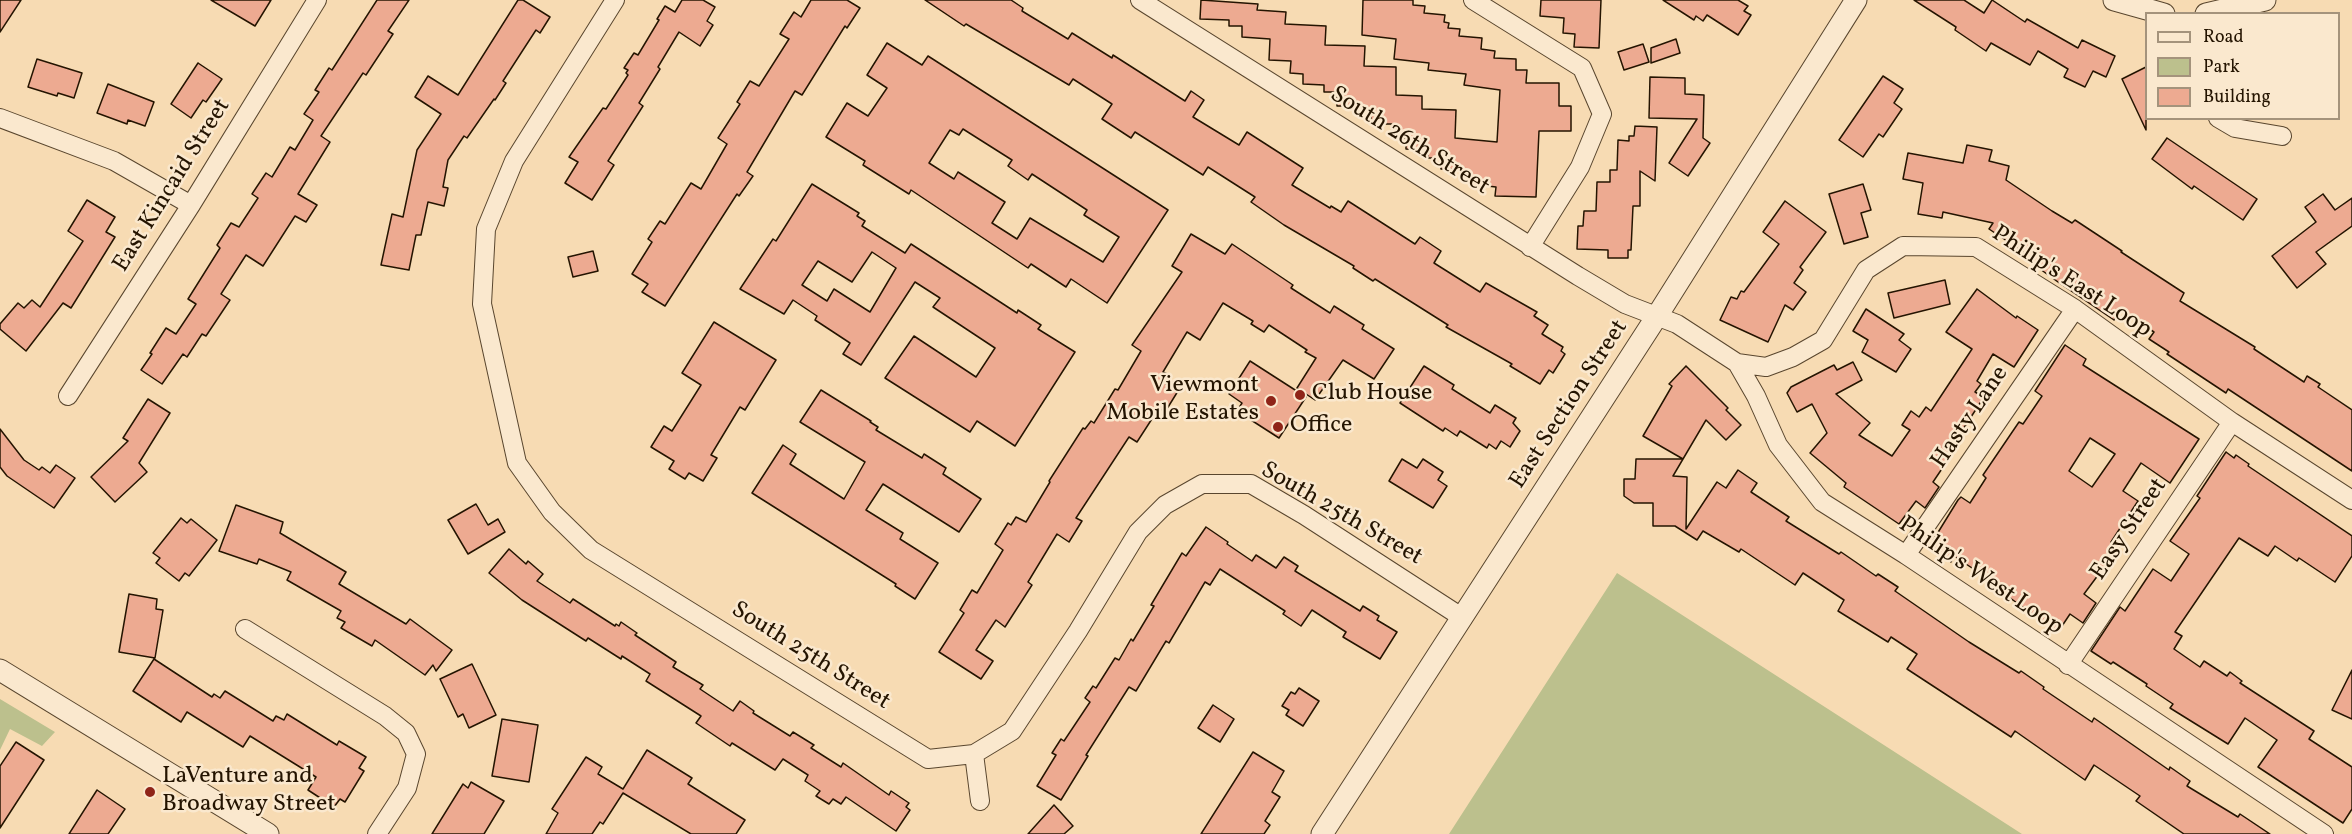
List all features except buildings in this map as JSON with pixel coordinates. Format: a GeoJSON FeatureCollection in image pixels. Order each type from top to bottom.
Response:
{"type":"FeatureCollection","features":[{"type":"Feature","properties":{"kind":"street","name":"East Kincaid Street"},"geometry":{"type":"LineString","coordinates":[[68,396],[191,204],[317,0]]}},
{"type":"Feature","properties":{"kind":"street","name":"South 25th Street"},"geometry":{"type":"LineString","coordinates":[[615,0],[514,161],[486,229],[482,304],[517,463],[552,512],[591,550],[928,759],[974,754],[1012,731],[1078,632],[1138,532],[1165,505],[1203,484],[1251,484],[1304,515],[1463,618]]}},
{"type":"Feature","properties":{"kind":"street","name":"South 26th Street"},"geometry":{"type":"LineString","coordinates":[[1140,0],[1530,247],[1625,304],[1657,316]]}},
{"type":"Feature","properties":{"kind":"street"},"geometry":{"type":"LineString","coordinates":[[1473,0],[1582,68],[1602,114],[1580,167],[1530,247]]}},
{"type":"Feature","properties":{"kind":"street","name":"East Section Street"},"geometry":{"type":"LineString","coordinates":[[1322,834],[1657,316],[1856,0]]}},
{"type":"Feature","properties":{"kind":"street"},"geometry":{"type":"LineString","coordinates":[[2114,0],[2157,12]]}},
{"type":"Feature","properties":{"kind":"street"},"geometry":{"type":"LineString","coordinates":[[2214,12],[2265,0]]}},
{"type":"Feature","properties":{"kind":"street"},"geometry":{"type":"LineString","coordinates":[[0,118],[114,160],[191,204]]}},
{"type":"Feature","properties":{"kind":"street"},"geometry":{"type":"LineString","coordinates":[[2221,120],[2235,128],[2282,136]]}},
{"type":"Feature","properties":{"kind":"street","name":"Philip's East Loop"},"geometry":{"type":"LineString","coordinates":[[1737,363],[1766,367],[1793,357],[1823,340],[1866,270],[1902,246],[1976,247],[2075,309],[2232,422],[2352,500]]}},
{"type":"Feature","properties":{"kind":"street","name":"Hasty Lane"},"geometry":{"type":"LineString","coordinates":[[1906,555],[2075,309]]}},
{"type":"Feature","properties":{"kind":"street","name":"Philip's West Loop"},"geometry":{"type":"LineString","coordinates":[[1657,316],[1681,326],[1737,363],[1756,396],[1778,445],[1822,502],[1906,555],[2324,834]]}},
{"type":"Feature","properties":{"kind":"street","name":"Easy Street"},"geometry":{"type":"LineString","coordinates":[[2068,665],[2232,422]]}},
{"type":"Feature","properties":{"kind":"street"},"geometry":{"type":"LineString","coordinates":[[245,629],[385,716],[406,732],[416,754],[406,788],[377,834]]}},
{"type":"Feature","properties":{"kind":"street"},"geometry":{"type":"LineString","coordinates":[[0,670],[268,834]]}},
{"type":"Feature","properties":{"kind":"street"},"geometry":{"type":"LineString","coordinates":[[974,754],[980,801]]}},
{"type":"Feature","properties":{"kind":"green space"},"geometry":{"type":"Polygon","coordinates":[[[1617,573],[2022,834],[1449,834],[1617,573]]]}},
{"type":"Feature","properties":{"kind":"green space"},"geometry":{"type":"Polygon","coordinates":[[[0,699],[55,732],[42,746],[10,729],[0,750],[0,699]]]}},
{"type":"Feature","properties":{"kind":"place","name":"Club House"},"geometry":{"type":"Point","coordinates":[1300,395]}},
{"type":"Feature","properties":{"kind":"place","name":"Viewmont Mobile Estates"},"geometry":{"type":"Point","coordinates":[1271,401]}},
{"type":"Feature","properties":{"kind":"place","name":"Office"},"geometry":{"type":"Point","coordinates":[1278,427]}},
{"type":"Feature","properties":{"kind":"place","name":"LaVenture and Broadway Street"},"geometry":{"type":"Point","coordinates":[150,792]}}]}
